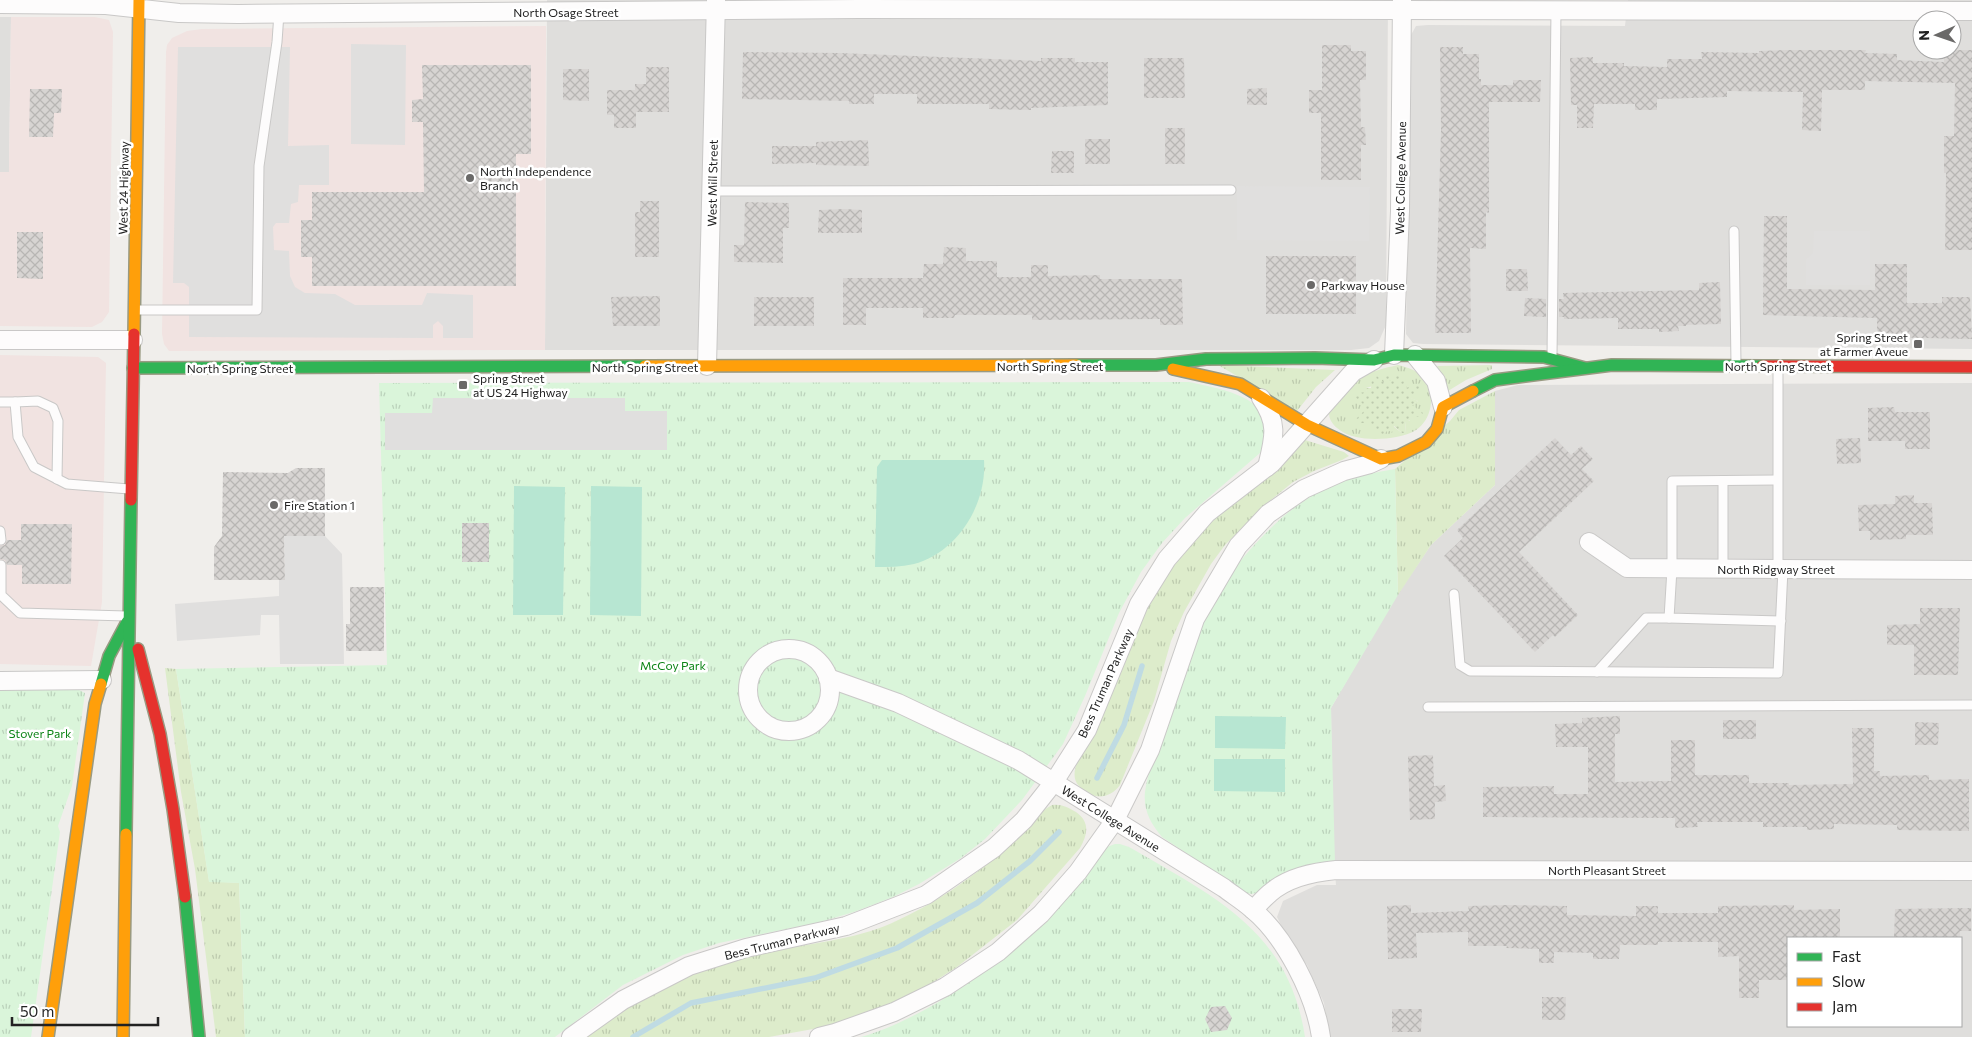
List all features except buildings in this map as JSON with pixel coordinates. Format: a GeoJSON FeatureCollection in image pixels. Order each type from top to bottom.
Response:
{"type":"FeatureCollection","features":[{"type":"Feature","properties":{"kind":"street","name":"North Osage Street"},"geometry":{"type":"LineString","coordinates":[[0,4],[139,4],[179,13],[279,14],[716,5],[1402,5],[1556,10],[1972,11]]}},
{"type":"Feature","properties":{"kind":"street","name":"West 24 Highway"},"geometry":{"type":"LineString","coordinates":[[123,1037],[139,4]]}},
{"type":"Feature","properties":{"kind":"street","name":"West Mill Street"},"geometry":{"type":"LineString","coordinates":[[707,366],[716,5]]}},
{"type":"Feature","properties":{"kind":"street","name":"West College Avenue"},"geometry":{"type":"LineString","coordinates":[[1394,355],[1400,211],[1402,5]]}},
{"type":"Feature","properties":{"kind":"street"},"geometry":{"type":"LineString","coordinates":[[0,340],[133,340]]}},
{"type":"Feature","properties":{"kind":"street","name":"North Spring Street"},"geometry":{"type":"LineString","coordinates":[[1394,355],[1544,357],[1585,368]]}},
{"type":"Feature","properties":{"kind":"street"},"geometry":{"type":"LineString","coordinates":[[1374,360],[1394,355]]}},
{"type":"Feature","properties":{"kind":"street"},"geometry":{"type":"LineString","coordinates":[[819,1037],[894,1012],[945,987],[998,952],[1041,914],[1078,872],[1115,820],[1150,750],[1195,619],[1238,546],[1268,514],[1304,489],[1344,471],[1381,459],[1398,456],[1426,442],[1437,429],[1443,407],[1436,382],[1415,355]]}},
{"type":"Feature","properties":{"kind":"street","name":"North Spring Street"},"geometry":{"type":"LineString","coordinates":[[133,368],[1156,365],[1206,359],[1315,358],[1374,360]]}},
{"type":"Feature","properties":{"kind":"street","name":"Bess Truman Parkway"},"geometry":{"type":"LineString","coordinates":[[572,1037],[623,1000],[689,966],[746,948],[846,926],[926,895],[994,848],[1024,820],[1054,782],[1087,730],[1139,604],[1167,558],[1207,513],[1267,467],[1353,372],[1374,360]]}},
{"type":"Feature","properties":{"kind":"street","name":"North Spring Street"},"geometry":{"type":"LineString","coordinates":[[1156,365],[1240,384],[1307,425],[1381,459]]}},
{"type":"Feature","properties":{"kind":"street","name":"North Spring Street"},"geometry":{"type":"LineString","coordinates":[[1443,407],[1495,380],[1585,368],[1612,366],[1972,367]]}},
{"type":"Feature","properties":{"kind":"street"},"geometry":{"type":"LineString","coordinates":[[1261,397],[1270,411],[1273,424],[1274,439],[1267,467]]}},
{"type":"Feature","properties":{"kind":"street","name":"North Ridgway Street"},"geometry":{"type":"LineString","coordinates":[[1589,542],[1626,568],[1972,570]]}},
{"type":"Feature","properties":{"kind":"street"},"geometry":{"type":"LineString","coordinates":[[48,1037],[93,722],[109,656],[130,616]]}},
{"type":"Feature","properties":{"kind":"street"},"geometry":{"type":"LineString","coordinates":[[130,616],[160,734],[188,914],[199,1037]]}},
{"type":"Feature","properties":{"kind":"street"},"geometry":{"type":"LineString","coordinates":[[785,649],[799,650],[811,656],[821,665],[828,678],[830,691],[827,704],[821,716],[811,725],[799,730],[785,731],[772,728],[761,720],[753,710],[748,697],[748,684],[752,671],[761,660],[772,653],[785,649]]}},
{"type":"Feature","properties":{"kind":"street","name":"West College Avenue"},"geometry":{"type":"LineString","coordinates":[[828,678],[898,703],[1018,760],[1224,888],[1254,910],[1277,937],[1293,960],[1319,1024],[1321,1037]]}},
{"type":"Feature","properties":{"kind":"street"},"geometry":{"type":"LineString","coordinates":[[2,683],[102,680]]}},
{"type":"Feature","properties":{"kind":"street","name":"North Pleasant Street"},"geometry":{"type":"LineString","coordinates":[[1254,910],[1271,891],[1296,879],[1317,872],[1336,870],[1972,871]]}},
{"type":"Feature","properties":{"kind":"lane"},"geometry":{"type":"LineString","coordinates":[[1552,360],[1556,10]]}},
{"type":"Feature","properties":{"kind":"lane"},"geometry":{"type":"LineString","coordinates":[[134,310],[257,310],[259,166],[277,42],[279,14]]}},
{"type":"Feature","properties":{"kind":"lane"},"geometry":{"type":"LineString","coordinates":[[712,191],[1231,190]]}},
{"type":"Feature","properties":{"kind":"lane"},"geometry":{"type":"LineString","coordinates":[[1734,231],[1736,366]]}},
{"type":"Feature","properties":{"kind":"lane"},"geometry":{"type":"LineString","coordinates":[[1454,594],[1460,665],[1470,671],[1778,672],[1781,621],[1781,569],[1776,480],[1778,366]]}},
{"type":"Feature","properties":{"kind":"lane"},"geometry":{"type":"LineString","coordinates":[[0,402],[38,401],[53,408],[58,421],[58,479]]}},
{"type":"Feature","properties":{"kind":"lane"},"geometry":{"type":"LineString","coordinates":[[15,402],[18,437],[34,466],[67,484],[132,489]]}},
{"type":"Feature","properties":{"kind":"lane"},"geometry":{"type":"LineString","coordinates":[[1669,618],[1672,568],[1672,481],[1776,480]]}},
{"type":"Feature","properties":{"kind":"lane"},"geometry":{"type":"LineString","coordinates":[[1722,481],[1723,569]]}},
{"type":"Feature","properties":{"kind":"lane"},"geometry":{"type":"LineString","coordinates":[[0,531],[1,540]]}},
{"type":"Feature","properties":{"kind":"lane"},"geometry":{"type":"LineString","coordinates":[[0,565],[1,595],[20,613],[130,616]]}},
{"type":"Feature","properties":{"kind":"lane"},"geometry":{"type":"LineString","coordinates":[[1597,672],[1646,618],[1781,621]]}},
{"type":"Feature","properties":{"kind":"lane"},"geometry":{"type":"LineString","coordinates":[[1428,707],[1972,705]]}},
{"type":"Feature","properties":{"kind":"shaded area"},"geometry":{"type":"Polygon","coordinates":[[[547,0],[1388,0],[1386,325],[1379,341],[1369,348],[1351,350],[545,350],[547,0]]]}},
{"type":"Feature","properties":{"kind":"shaded area"},"geometry":{"type":"Polygon","coordinates":[[[1628,0],[1972,0],[1972,349],[1413,343],[1406,334],[1411,35],[1416,26],[1625,26],[1628,0]]]}},
{"type":"Feature","properties":{"kind":"shaded area"},"geometry":{"type":"Polygon","coordinates":[[[0,17],[11,17],[9,172],[0,172],[0,17]]]}},
{"type":"Feature","properties":{"kind":"shaded area"},"geometry":{"type":"Polygon","coordinates":[[[11,17],[95,17],[109,20],[113,32],[109,312],[102,322],[92,327],[0,326],[0,172],[9,172],[11,17]]]}},
{"type":"Feature","properties":{"kind":"shaded area"},"geometry":{"type":"Polygon","coordinates":[[[546,26],[545,350],[169,351],[164,344],[162,334],[166,52],[167,45],[172,38],[187,31],[202,29],[546,26]]]}},
{"type":"Feature","properties":{"kind":"shaded area"},"geometry":{"type":"Polygon","coordinates":[[[351,44],[406,45],[405,145],[351,144],[351,44]]]}},
{"type":"Feature","properties":{"kind":"shaded area"},"geometry":{"type":"Polygon","coordinates":[[[178,47],[290,47],[288,146],[329,145],[329,185],[299,185],[298,202],[291,204],[289,223],[276,223],[273,227],[274,250],[289,251],[290,276],[295,287],[305,293],[335,294],[355,305],[422,305],[427,293],[473,295],[473,338],[443,338],[443,326],[438,321],[433,325],[433,338],[189,337],[189,287],[184,283],[173,283],[178,47]]]}},
{"type":"Feature","properties":{"kind":"shaded area"},"geometry":{"type":"Polygon","coordinates":[[[1237,186],[1370,187],[1369,241],[1237,240],[1237,186]]]}},
{"type":"Feature","properties":{"kind":"shaded area"},"geometry":{"type":"Polygon","coordinates":[[[1814,231],[1870,231],[1870,285],[1806,285],[1806,259],[1813,253],[1814,231]]]}},
{"type":"Feature","properties":{"kind":"shaded area"},"geometry":{"type":"Polygon","coordinates":[[[0,355],[98,357],[106,363],[102,602],[91,666],[0,664],[0,355]]]}},
{"type":"Feature","properties":{"kind":"shaded area"},"geometry":{"type":"Polygon","coordinates":[[[1972,383],[1972,1037],[1329,1037],[1324,1003],[1307,965],[1287,937],[1277,917],[1283,901],[1317,885],[1336,885],[1333,848],[1331,708],[1391,604],[1431,545],[1495,485],[1495,391],[1518,385],[1972,383]]]}},
{"type":"Feature","properties":{"kind":"shaded area"},"geometry":{"type":"Polygon","coordinates":[[[433,398],[625,398],[625,411],[667,411],[667,450],[385,450],[385,413],[432,413],[433,398]]]}},
{"type":"Feature","properties":{"kind":"shaded area"},"geometry":{"type":"Polygon","coordinates":[[[284,536],[325,536],[342,554],[344,664],[280,664],[279,615],[261,615],[260,635],[177,641],[175,604],[279,596],[279,580],[285,580],[284,536]]]}},
{"type":"Feature","properties":{"kind":"green space"},"geometry":{"type":"Polygon","coordinates":[[[1218,365],[1335,370],[1316,387],[1297,411],[1218,365]]]}},
{"type":"Feature","properties":{"kind":"green space"},"geometry":{"type":"Polygon","coordinates":[[[1398,365],[1409,368],[1422,376],[1428,385],[1431,406],[1426,420],[1421,426],[1410,433],[1378,439],[1351,435],[1335,426],[1329,412],[1335,400],[1358,379],[1373,372],[1398,365]],[[1389,381],[1366,388],[1367,392],[1362,408],[1376,426],[1388,429],[1393,426],[1402,433],[1406,433],[1405,421],[1410,421],[1408,417],[1422,413],[1411,405],[1418,401],[1410,398],[1400,383],[1389,381]]]}},
{"type":"Feature","properties":{"kind":"green space"},"geometry":{"type":"Polygon","coordinates":[[[1492,365],[1492,369],[1466,380],[1448,391],[1445,380],[1437,366],[1492,365]]]}},
{"type":"Feature","properties":{"kind":"green space"},"geometry":{"type":"Polygon","coordinates":[[[1397,370],[1400,373],[1400,382],[1406,380],[1409,383],[1406,388],[1421,383],[1423,388],[1411,398],[1418,401],[1412,405],[1423,413],[1421,417],[1409,417],[1411,420],[1405,422],[1406,433],[1402,433],[1394,426],[1392,433],[1388,430],[1383,435],[1375,435],[1375,427],[1371,427],[1370,423],[1358,423],[1356,419],[1364,411],[1361,408],[1363,404],[1355,397],[1356,393],[1367,392],[1365,388],[1371,388],[1372,376],[1377,376],[1384,383],[1384,376],[1389,376],[1390,381],[1397,370]]]}},
{"type":"Feature","properties":{"kind":"green space","name":"McCoy Park"},"geometry":{"type":"Polygon","coordinates":[[[1189,382],[1226,391],[1250,401],[1259,409],[1265,419],[1266,437],[1263,447],[1260,453],[1185,518],[1162,543],[1141,572],[1119,613],[1063,744],[1022,800],[985,839],[961,858],[919,884],[893,897],[854,912],[820,922],[719,943],[683,955],[623,985],[555,1037],[245,1037],[239,883],[209,882],[176,669],[387,665],[379,383],[1189,382]]]}},
{"type":"Feature","properties":{"kind":"green space"},"geometry":{"type":"Polygon","coordinates":[[[1495,391],[1495,485],[1431,545],[1398,595],[1395,469],[1450,421],[1459,410],[1495,391]]]}},
{"type":"Feature","properties":{"kind":"green space"},"geometry":{"type":"Polygon","coordinates":[[[1305,440],[1344,452],[1349,456],[1293,482],[1266,504],[1225,545],[1211,564],[1184,612],[1171,641],[1154,701],[1120,785],[1106,796],[1095,796],[1084,791],[1075,780],[1076,765],[1095,728],[1135,633],[1159,588],[1173,566],[1201,532],[1223,511],[1284,462],[1305,440]]]}},
{"type":"Feature","properties":{"kind":"green space"},"geometry":{"type":"Polygon","coordinates":[[[882,460],[984,460],[984,477],[981,493],[967,524],[944,549],[930,558],[909,565],[875,567],[877,467],[882,460]]]}},
{"type":"Feature","properties":{"kind":"green space"},"geometry":{"type":"Polygon","coordinates":[[[1395,469],[1398,595],[1331,708],[1335,863],[1259,892],[1246,893],[1162,837],[1158,832],[1151,822],[1145,805],[1145,792],[1152,764],[1168,726],[1195,643],[1207,614],[1226,580],[1241,560],[1290,511],[1329,486],[1350,478],[1395,469]]]}},
{"type":"Feature","properties":{"kind":"green space"},"geometry":{"type":"Polygon","coordinates":[[[514,486],[565,487],[563,615],[513,615],[514,486]]]}},
{"type":"Feature","properties":{"kind":"green space"},"geometry":{"type":"Polygon","coordinates":[[[591,486],[642,487],[641,616],[590,615],[591,486]]]}},
{"type":"Feature","properties":{"kind":"green space"},"geometry":{"type":"Polygon","coordinates":[[[165,668],[176,669],[209,881],[239,883],[245,1037],[216,1037],[195,869],[181,792],[165,668]]]}},
{"type":"Feature","properties":{"kind":"green space","name":"Stover Park"},"geometry":{"type":"Polygon","coordinates":[[[0,686],[77,689],[85,693],[72,786],[58,826],[60,832],[31,1037],[0,1037],[0,686]]]}},
{"type":"Feature","properties":{"kind":"green space"},"geometry":{"type":"Polygon","coordinates":[[[1215,716],[1286,717],[1285,749],[1215,748],[1215,716]]]}},
{"type":"Feature","properties":{"kind":"green space"},"geometry":{"type":"Polygon","coordinates":[[[1214,759],[1285,759],[1285,792],[1214,791],[1214,759]]]}},
{"type":"Feature","properties":{"kind":"green space"},"geometry":{"type":"Polygon","coordinates":[[[1052,805],[1067,807],[1084,820],[1086,833],[1080,848],[1017,920],[957,967],[916,993],[846,1023],[769,1037],[587,1037],[606,1022],[648,995],[693,974],[763,953],[862,934],[908,916],[952,890],[979,871],[1005,849],[1039,814],[1052,805]]]}},
{"type":"Feature","properties":{"kind":"green space"},"geometry":{"type":"Polygon","coordinates":[[[1115,844],[1129,847],[1190,882],[1242,920],[1264,943],[1283,969],[1296,1000],[1305,1037],[861,1037],[911,1017],[963,987],[988,969],[1011,951],[1051,914],[1107,847],[1115,844]]]}},
{"type":"Feature","properties":{"kind":"waterway"},"geometry":{"type":"LineString","coordinates":[[1097,778],[1124,725],[1142,666]]}},
{"type":"Feature","properties":{"kind":"waterway"},"geometry":{"type":"LineString","coordinates":[[633,1037],[691,1003],[815,978],[897,948],[977,903],[1030,861],[1059,832]]}},
{"type":"Feature","properties":{"kind":"traffic: fast"},"geometry":{"type":"LineString","coordinates":[[1077,365],[1156,365],[1206,359],[1315,358],[1374,360],[1394,355],[1544,357],[1585,368]]}},
{"type":"Feature","properties":{"kind":"traffic: fast"},"geometry":{"type":"LineString","coordinates":[[1473,391],[1495,380],[1612,365],[1762,366]]}},
{"type":"Feature","properties":{"kind":"traffic: fast"},"geometry":{"type":"LineString","coordinates":[[133,368],[645,366]]}},
{"type":"Feature","properties":{"kind":"traffic: fast"},"geometry":{"type":"LineString","coordinates":[[126,834],[131,500]]}},
{"type":"Feature","properties":{"kind":"traffic: fast"},"geometry":{"type":"LineString","coordinates":[[101,684],[109,656],[127,622]]}},
{"type":"Feature","properties":{"kind":"traffic: fast"},"geometry":{"type":"LineString","coordinates":[[185,897],[199,1037]]}},
{"type":"Feature","properties":{"kind":"traffic: slow"},"geometry":{"type":"LineString","coordinates":[[134,334],[139,0]]}},
{"type":"Feature","properties":{"kind":"traffic: slow"},"geometry":{"type":"LineString","coordinates":[[645,366],[1077,365]]}},
{"type":"Feature","properties":{"kind":"traffic: slow"},"geometry":{"type":"LineString","coordinates":[[1173,369],[1240,384],[1307,425],[1381,459],[1398,456],[1426,442],[1437,429],[1443,407],[1473,391]]}},
{"type":"Feature","properties":{"kind":"traffic: slow"},"geometry":{"type":"LineString","coordinates":[[48,1037],[95,704],[101,684]]}},
{"type":"Feature","properties":{"kind":"traffic: slow"},"geometry":{"type":"LineString","coordinates":[[123,1037],[126,834]]}},
{"type":"Feature","properties":{"kind":"traffic: jam"},"geometry":{"type":"LineString","coordinates":[[131,500],[134,334]]}},
{"type":"Feature","properties":{"kind":"traffic: jam"},"geometry":{"type":"LineString","coordinates":[[1762,366],[1972,367]]}},
{"type":"Feature","properties":{"kind":"traffic: jam"},"geometry":{"type":"LineString","coordinates":[[138,649],[160,734],[185,897]]}},
{"type":"Feature","properties":{"kind":"place","name":"North Independence Branch"},"geometry":{"type":"Point","coordinates":[470,178]}},
{"type":"Feature","properties":{"kind":"place","name":"Parkway House"},"geometry":{"type":"Point","coordinates":[1311,285]}},
{"type":"Feature","properties":{"kind":"place","name":"Spring Street at Farmer Aveue"},"geometry":{"type":"Point","coordinates":[1918,344]}},
{"type":"Feature","properties":{"kind":"place","name":"Spring Street at US 24 Highway"},"geometry":{"type":"Point","coordinates":[463,385]}},
{"type":"Feature","properties":{"kind":"place","name":"Fire Station 1"},"geometry":{"type":"Point","coordinates":[274,505]}}]}
